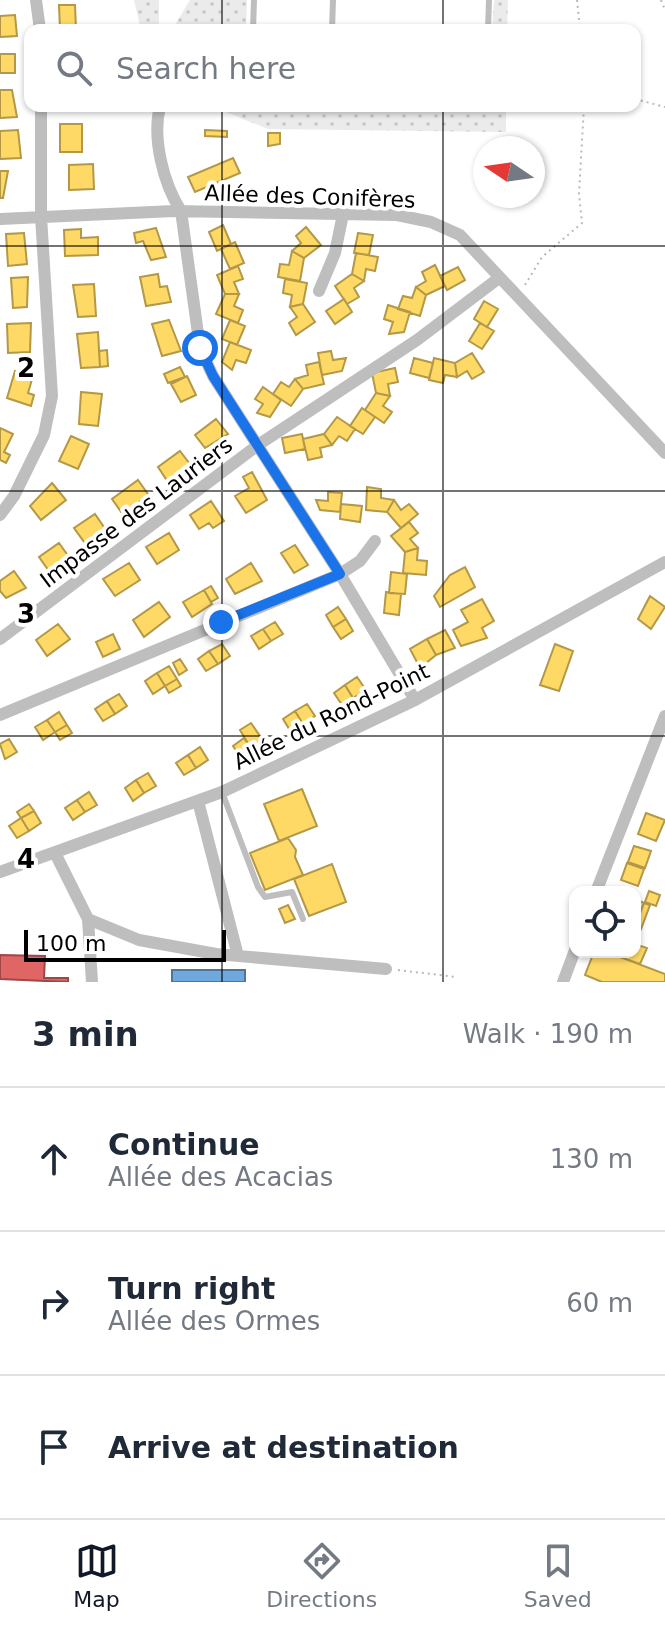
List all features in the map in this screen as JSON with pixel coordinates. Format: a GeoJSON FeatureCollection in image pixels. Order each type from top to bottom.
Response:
{"type":"FeatureCollection","features":[{"type":"Feature","properties":{"kind":"street"},"geometry":{"type":"LineString","coordinates":[[36,0],[39,24]]}},
{"type":"Feature","properties":{"kind":"street"},"geometry":{"type":"LineString","coordinates":[[0,515],[14,496],[44,435],[52,396],[41,216],[41,112]]}},
{"type":"Feature","properties":{"kind":"street"},"geometry":{"type":"LineString","coordinates":[[158,112],[155,126],[171,196],[181,211],[200,348],[213,376],[340,574],[415,700]]}},
{"type":"Feature","properties":{"kind":"street","name":"Allée des Conifères"},"geometry":{"type":"LineString","coordinates":[[0,219],[181,211],[397,215],[431,222],[460,235],[665,453]]}},
{"type":"Feature","properties":{"kind":"street"},"geometry":{"type":"LineString","coordinates":[[319,291],[344,224],[343,214]]}},
{"type":"Feature","properties":{"kind":"street","name":"Impasse des Lauriers"},"geometry":{"type":"LineString","coordinates":[[0,639],[258,445],[365,371],[417,340],[499,278]]}},
{"type":"Feature","properties":{"kind":"street"},"geometry":{"type":"LineString","coordinates":[[0,715],[340,574],[360,561],[375,541]]}},
{"type":"Feature","properties":{"kind":"street","name":"Allée du Rond-Point"},"geometry":{"type":"LineString","coordinates":[[0,872],[222,792],[415,700],[665,562]]}},
{"type":"Feature","properties":{"kind":"street"},"geometry":{"type":"LineString","coordinates":[[598,886],[665,716]]}},
{"type":"Feature","properties":{"kind":"street"},"geometry":{"type":"LineString","coordinates":[[198,801],[238,956]]}},
{"type":"Feature","properties":{"kind":"street"},"geometry":{"type":"LineString","coordinates":[[55,853],[88,919],[92,982]]}},
{"type":"Feature","properties":{"kind":"street"},"geometry":{"type":"LineString","coordinates":[[88,919],[139,940],[238,956],[386,969]]}},
{"type":"Feature","properties":{"kind":"street"},"geometry":{"type":"LineString","coordinates":[[563,982],[572,958]]}},
{"type":"Feature","properties":{"kind":"lane"},"geometry":{"type":"LineString","coordinates":[[253,24],[254,0]]}},
{"type":"Feature","properties":{"kind":"lane"},"geometry":{"type":"LineString","coordinates":[[332,24],[333,0]]}},
{"type":"Feature","properties":{"kind":"lane"},"geometry":{"type":"LineString","coordinates":[[488,24],[489,0]]}},
{"type":"Feature","properties":{"kind":"lane"},"geometry":{"type":"LineString","coordinates":[[222,792],[258,887],[265,897],[292,892],[303,919]]}},
{"type":"Feature","properties":{"kind":"path"},"geometry":{"type":"LineString","coordinates":[[577,0],[579,24]]}},
{"type":"Feature","properties":{"kind":"path"},"geometry":{"type":"LineString","coordinates":[[661,0],[665,10]]}},
{"type":"Feature","properties":{"kind":"path"},"geometry":{"type":"LineString","coordinates":[[641,101],[665,107]]}},
{"type":"Feature","properties":{"kind":"path"},"geometry":{"type":"LineString","coordinates":[[517,297],[542,257],[582,223],[579,194],[584,112]]}},
{"type":"Feature","properties":{"kind":"path"},"geometry":{"type":"LineString","coordinates":[[386,969],[456,977]]}},
{"type":"Feature","properties":{"kind":"shaded area"},"geometry":{"type":"Polygon","coordinates":[[[134,0],[159,0],[159,24],[140,24],[134,0]]]}},
{"type":"Feature","properties":{"kind":"shaded area"},"geometry":{"type":"Polygon","coordinates":[[[190,0],[247,0],[246,24],[176,23],[190,0]]]}},
{"type":"Feature","properties":{"kind":"shaded area"},"geometry":{"type":"Polygon","coordinates":[[[494,0],[508,0],[507,24],[492,24],[494,0]]]}},
{"type":"Feature","properties":{"kind":"shaded area"},"geometry":{"type":"Polygon","coordinates":[[[226,112],[506,112],[506,132],[268,129],[226,112]]]}},
{"type":"Feature","properties":{"kind":"building: Homes"},"geometry":{"type":"Polygon","coordinates":[[[59,5],[75,5],[76,24],[60,24],[59,5]]]}},
{"type":"Feature","properties":{"kind":"building: Homes"},"geometry":{"type":"Polygon","coordinates":[[[15,15],[17,36],[0,37],[0,16],[15,15]]]}},
{"type":"Feature","properties":{"kind":"building: Homes"},"geometry":{"type":"Polygon","coordinates":[[[0,54],[15,54],[15,73],[0,73],[0,54]]]}},
{"type":"Feature","properties":{"kind":"building: Homes"},"geometry":{"type":"Polygon","coordinates":[[[0,90],[12,90],[17,117],[0,118],[0,90]]]}},
{"type":"Feature","properties":{"kind":"building: Homes"},"geometry":{"type":"Polygon","coordinates":[[[60,124],[82,124],[82,152],[60,152],[60,124]]]}},
{"type":"Feature","properties":{"kind":"building: Homes"},"geometry":{"type":"Polygon","coordinates":[[[18,130],[21,158],[0,159],[0,131],[18,130]]]}},
{"type":"Feature","properties":{"kind":"building: Homes"},"geometry":{"type":"Polygon","coordinates":[[[205,130],[227,131],[227,137],[205,136],[205,130]]]}},
{"type":"Feature","properties":{"kind":"building: Homes"},"geometry":{"type":"Polygon","coordinates":[[[268,133],[280,133],[280,144],[268,146],[268,133]]]}},
{"type":"Feature","properties":{"kind":"building: Homes"},"geometry":{"type":"Polygon","coordinates":[[[233,158],[240,173],[195,192],[188,177],[233,158]]]}},
{"type":"Feature","properties":{"kind":"building: Homes"},"geometry":{"type":"Polygon","coordinates":[[[93,164],[94,189],[69,190],[69,165],[93,164]]]}},
{"type":"Feature","properties":{"kind":"building: Homes"},"geometry":{"type":"Polygon","coordinates":[[[0,171],[8,171],[3,198],[0,198],[0,171]]]}},
{"type":"Feature","properties":{"kind":"building: Homes"},"geometry":{"type":"Polygon","coordinates":[[[223,225],[231,244],[217,251],[209,232],[223,225]]]}},
{"type":"Feature","properties":{"kind":"building: Homes"},"geometry":{"type":"Polygon","coordinates":[[[306,227],[321,245],[304,258],[292,251],[301,243],[296,236],[306,227]]]}},
{"type":"Feature","properties":{"kind":"building: Homes"},"geometry":{"type":"Polygon","coordinates":[[[156,228],[166,257],[151,260],[143,241],[136,243],[134,233],[156,228]]]}},
{"type":"Feature","properties":{"kind":"building: Homes"},"geometry":{"type":"Polygon","coordinates":[[[81,229],[81,238],[98,237],[98,255],[65,256],[64,230],[81,229]]]}},
{"type":"Feature","properties":{"kind":"building: Homes"},"geometry":{"type":"Polygon","coordinates":[[[24,233],[27,264],[8,266],[6,234],[24,233]]]}},
{"type":"Feature","properties":{"kind":"building: Homes"},"geometry":{"type":"Polygon","coordinates":[[[358,233],[373,235],[369,255],[354,253],[358,233]]]}},
{"type":"Feature","properties":{"kind":"building: Homes"},"geometry":{"type":"Polygon","coordinates":[[[235,242],[244,263],[230,269],[221,249],[235,242]]]}},
{"type":"Feature","properties":{"kind":"building: Homes"},"geometry":{"type":"Polygon","coordinates":[[[292,251],[304,258],[300,281],[278,277],[280,264],[289,265],[292,251]]]}},
{"type":"Feature","properties":{"kind":"building: Homes"},"geometry":{"type":"Polygon","coordinates":[[[356,253],[378,257],[375,271],[366,269],[364,281],[352,274],[356,253]]]}},
{"type":"Feature","properties":{"kind":"building: Homes"},"geometry":{"type":"Polygon","coordinates":[[[435,265],[445,286],[426,295],[416,287],[426,281],[422,272],[435,265]]]}},
{"type":"Feature","properties":{"kind":"building: Homes"},"geometry":{"type":"Polygon","coordinates":[[[238,266],[243,279],[234,282],[239,294],[225,294],[217,275],[238,266]]]}},
{"type":"Feature","properties":{"kind":"building: Homes"},"geometry":{"type":"Polygon","coordinates":[[[458,267],[465,280],[447,290],[440,276],[458,267]]]}},
{"type":"Feature","properties":{"kind":"building: Homes"},"geometry":{"type":"Polygon","coordinates":[[[158,274],[160,287],[167,286],[171,302],[146,306],[140,277],[158,274]]]}},
{"type":"Feature","properties":{"kind":"building: Homes"},"geometry":{"type":"Polygon","coordinates":[[[352,274],[364,281],[354,288],[359,297],[347,304],[335,286],[352,274]]]}},
{"type":"Feature","properties":{"kind":"building: Homes"},"geometry":{"type":"Polygon","coordinates":[[[28,277],[27,307],[13,308],[11,278],[28,277]]]}},
{"type":"Feature","properties":{"kind":"building: Homes"},"geometry":{"type":"Polygon","coordinates":[[[285,279],[307,283],[303,304],[290,307],[292,295],[283,293],[285,279]]]}},
{"type":"Feature","properties":{"kind":"building: Homes"},"geometry":{"type":"Polygon","coordinates":[[[94,284],[96,316],[78,317],[73,285],[94,284]]]}},
{"type":"Feature","properties":{"kind":"building: Homes"},"geometry":{"type":"Polygon","coordinates":[[[416,287],[426,295],[420,316],[398,309],[403,296],[412,298],[416,287]]]}},
{"type":"Feature","properties":{"kind":"building: Homes"},"geometry":{"type":"Polygon","coordinates":[[[225,294],[239,294],[234,306],[243,310],[238,323],[216,314],[225,294]]]}},
{"type":"Feature","properties":{"kind":"building: Homes"},"geometry":{"type":"Polygon","coordinates":[[[344,299],[352,312],[335,324],[326,311],[344,299]]]}},
{"type":"Feature","properties":{"kind":"building: Homes"},"geometry":{"type":"Polygon","coordinates":[[[484,301],[498,309],[487,327],[474,319],[484,301]]]}},
{"type":"Feature","properties":{"kind":"building: Homes"},"geometry":{"type":"Polygon","coordinates":[[[303,304],[315,322],[296,335],[289,323],[297,317],[290,307],[303,304]]]}},
{"type":"Feature","properties":{"kind":"building: Homes"},"geometry":{"type":"Polygon","coordinates":[[[388,305],[410,312],[404,332],[389,334],[393,322],[384,319],[388,305]]]}},
{"type":"Feature","properties":{"kind":"building: Homes"},"geometry":{"type":"Polygon","coordinates":[[[169,320],[181,351],[162,356],[152,324],[169,320]]]}},
{"type":"Feature","properties":{"kind":"building: Homes"},"geometry":{"type":"Polygon","coordinates":[[[230,320],[245,326],[237,345],[222,339],[230,320]]]}},
{"type":"Feature","properties":{"kind":"building: Homes"},"geometry":{"type":"Polygon","coordinates":[[[31,323],[30,352],[8,353],[7,324],[31,323]]]}},
{"type":"Feature","properties":{"kind":"building: Homes"},"geometry":{"type":"Polygon","coordinates":[[[480,323],[494,331],[482,349],[469,341],[480,323]]]}},
{"type":"Feature","properties":{"kind":"building: Homes"},"geometry":{"type":"Polygon","coordinates":[[[98,332],[100,367],[81,368],[77,334],[98,332]]]}},
{"type":"Feature","properties":{"kind":"building: Homes"},"geometry":{"type":"Polygon","coordinates":[[[230,342],[251,350],[246,363],[236,360],[232,370],[222,362],[230,342]]]}},
{"type":"Feature","properties":{"kind":"building: Homes"},"geometry":{"type":"Polygon","coordinates":[[[107,350],[108,366],[100,367],[99,351],[107,350]]]}},
{"type":"Feature","properties":{"kind":"building: Homes"},"geometry":{"type":"Polygon","coordinates":[[[331,351],[333,360],[346,358],[342,371],[322,375],[318,353],[331,351]]]}},
{"type":"Feature","properties":{"kind":"building: Homes"},"geometry":{"type":"Polygon","coordinates":[[[472,353],[484,372],[472,379],[467,371],[457,377],[455,363],[472,353]]]}},
{"type":"Feature","properties":{"kind":"building: Homes"},"geometry":{"type":"Polygon","coordinates":[[[414,358],[433,363],[429,378],[410,373],[414,358]]]}},
{"type":"Feature","properties":{"kind":"building: Homes"},"geometry":{"type":"Polygon","coordinates":[[[434,358],[455,363],[457,377],[445,375],[443,383],[429,380],[434,358]]]}},
{"type":"Feature","properties":{"kind":"building: Homes"},"geometry":{"type":"Polygon","coordinates":[[[319,362],[324,384],[303,389],[295,379],[308,375],[306,365],[319,362]]]}},
{"type":"Feature","properties":{"kind":"building: Homes"},"geometry":{"type":"Polygon","coordinates":[[[180,367],[185,377],[168,383],[164,374],[180,367]]]}},
{"type":"Feature","properties":{"kind":"building: Homes"},"geometry":{"type":"Polygon","coordinates":[[[395,368],[398,382],[388,384],[390,396],[376,393],[372,373],[395,368]]]}},
{"type":"Feature","properties":{"kind":"building: Homes"},"geometry":{"type":"Polygon","coordinates":[[[15,371],[33,376],[28,393],[34,395],[31,406],[7,398],[15,371]]]}},
{"type":"Feature","properties":{"kind":"building: Homes"},"geometry":{"type":"Polygon","coordinates":[[[187,376],[196,395],[181,402],[171,384],[187,376]]]}},
{"type":"Feature","properties":{"kind":"building: Homes"},"geometry":{"type":"Polygon","coordinates":[[[295,379],[303,389],[291,406],[273,394],[281,382],[289,387],[295,379]]]}},
{"type":"Feature","properties":{"kind":"building: Homes"},"geometry":{"type":"Polygon","coordinates":[[[263,387],[281,400],[270,417],[257,413],[263,404],[255,399],[263,387]]]}},
{"type":"Feature","properties":{"kind":"building: Homes"},"geometry":{"type":"Polygon","coordinates":[[[81,392],[102,394],[98,426],[79,424],[81,392]]]}},
{"type":"Feature","properties":{"kind":"building: Homes"},"geometry":{"type":"Polygon","coordinates":[[[376,393],[390,396],[383,406],[392,412],[384,423],[365,410],[376,393]]]}},
{"type":"Feature","properties":{"kind":"building: Homes"},"geometry":{"type":"Polygon","coordinates":[[[362,408],[375,417],[363,434],[350,426],[362,408]]]}},
{"type":"Feature","properties":{"kind":"building: Homes"},"geometry":{"type":"Polygon","coordinates":[[[337,417],[355,429],[347,441],[339,436],[332,445],[324,434],[337,417]]]}},
{"type":"Feature","properties":{"kind":"building: Homes"},"geometry":{"type":"Polygon","coordinates":[[[216,419],[228,434],[205,448],[195,435],[216,419]]]}},
{"type":"Feature","properties":{"kind":"building: Homes"},"geometry":{"type":"Polygon","coordinates":[[[0,428],[13,434],[4,452],[10,455],[6,463],[0,460],[0,428]]]}},
{"type":"Feature","properties":{"kind":"building: Homes"},"geometry":{"type":"Polygon","coordinates":[[[302,434],[305,449],[285,453],[282,438],[302,434]]]}},
{"type":"Feature","properties":{"kind":"building: Homes"},"geometry":{"type":"Polygon","coordinates":[[[324,434],[332,445],[320,448],[322,457],[308,460],[303,439],[324,434]]]}},
{"type":"Feature","properties":{"kind":"building: Homes"},"geometry":{"type":"Polygon","coordinates":[[[71,436],[89,444],[78,469],[59,461],[71,436]]]}},
{"type":"Feature","properties":{"kind":"building: Homes"},"geometry":{"type":"Polygon","coordinates":[[[180,451],[193,468],[170,485],[158,467],[180,451]]]}},
{"type":"Feature","properties":{"kind":"building: Homes"},"geometry":{"type":"Polygon","coordinates":[[[252,472],[267,500],[246,513],[235,496],[249,488],[243,477],[252,472]]]}},
{"type":"Feature","properties":{"kind":"building: Homes"},"geometry":{"type":"Polygon","coordinates":[[[138,480],[148,494],[124,516],[112,499],[138,480]]]}},
{"type":"Feature","properties":{"kind":"building: Homes"},"geometry":{"type":"Polygon","coordinates":[[[52,483],[66,500],[41,520],[30,506],[52,483]]]}},
{"type":"Feature","properties":{"kind":"building: Homes"},"geometry":{"type":"Polygon","coordinates":[[[367,487],[381,489],[381,498],[394,500],[387,512],[366,510],[367,487]]]}},
{"type":"Feature","properties":{"kind":"building: Homes"},"geometry":{"type":"Polygon","coordinates":[[[328,492],[342,493],[340,512],[320,510],[316,500],[328,501],[328,492]]]}},
{"type":"Feature","properties":{"kind":"building: Homes"},"geometry":{"type":"Polygon","coordinates":[[[394,500],[401,510],[409,504],[418,514],[401,528],[387,512],[394,500]]]}},
{"type":"Feature","properties":{"kind":"building: Homes"},"geometry":{"type":"Polygon","coordinates":[[[211,501],[224,521],[213,528],[209,523],[199,529],[190,515],[211,501]]]}},
{"type":"Feature","properties":{"kind":"building: Homes"},"geometry":{"type":"Polygon","coordinates":[[[341,504],[362,506],[360,522],[340,519],[341,504]]]}},
{"type":"Feature","properties":{"kind":"building: Homes"},"geometry":{"type":"Polygon","coordinates":[[[95,514],[106,530],[87,546],[74,528],[95,514]]]}},
{"type":"Feature","properties":{"kind":"building: Homes"},"geometry":{"type":"Polygon","coordinates":[[[409,522],[418,533],[410,539],[418,548],[405,552],[391,536],[409,522]]]}},
{"type":"Feature","properties":{"kind":"building: Homes"},"geometry":{"type":"Polygon","coordinates":[[[169,533],[179,550],[157,564],[146,547],[169,533]]]}},
{"type":"Feature","properties":{"kind":"building: Homes"},"geometry":{"type":"Polygon","coordinates":[[[59,543],[69,557],[49,571],[39,557],[59,543]]]}},
{"type":"Feature","properties":{"kind":"building: Homes"},"geometry":{"type":"Polygon","coordinates":[[[295,545],[308,565],[294,573],[281,553],[295,545]]]}},
{"type":"Feature","properties":{"kind":"building: Homes"},"geometry":{"type":"Polygon","coordinates":[[[418,548],[417,560],[427,561],[426,575],[403,573],[405,552],[418,548]]]}},
{"type":"Feature","properties":{"kind":"building: Homes"},"geometry":{"type":"Polygon","coordinates":[[[129,563],[140,580],[115,596],[103,579],[129,563]]]}},
{"type":"Feature","properties":{"kind":"building: Homes"},"geometry":{"type":"Polygon","coordinates":[[[251,563],[262,581],[235,594],[226,579],[251,563]]]}},
{"type":"Feature","properties":{"kind":"building: Homes"},"geometry":{"type":"Polygon","coordinates":[[[465,567],[475,587],[440,607],[434,596],[450,575],[465,567]]]}},
{"type":"Feature","properties":{"kind":"building: Homes"},"geometry":{"type":"Polygon","coordinates":[[[14,571],[26,588],[6,598],[0,591],[0,581],[14,571]]]}},
{"type":"Feature","properties":{"kind":"building: Homes"},"geometry":{"type":"Polygon","coordinates":[[[391,572],[407,574],[405,594],[389,593],[391,572]]]}},
{"type":"Feature","properties":{"kind":"building: Homes"},"geometry":{"type":"Polygon","coordinates":[[[211,586],[218,598],[211,602],[204,590],[211,586]]]}},
{"type":"Feature","properties":{"kind":"building: Homes"},"geometry":{"type":"Polygon","coordinates":[[[204,590],[212,604],[192,617],[183,602],[204,590]]]}},
{"type":"Feature","properties":{"kind":"building: Homes"},"geometry":{"type":"Polygon","coordinates":[[[386,592],[401,594],[399,615],[384,613],[386,592]]]}},
{"type":"Feature","properties":{"kind":"building: Homes"},"geometry":{"type":"Polygon","coordinates":[[[650,596],[665,607],[651,629],[638,619],[650,596]]]}},
{"type":"Feature","properties":{"kind":"building: Homes"},"geometry":{"type":"Polygon","coordinates":[[[482,599],[494,621],[482,628],[487,638],[461,646],[453,630],[468,622],[461,610],[482,599]]]}},
{"type":"Feature","properties":{"kind":"building: Homes"},"geometry":{"type":"Polygon","coordinates":[[[159,602],[170,617],[144,637],[133,620],[159,602]]]}},
{"type":"Feature","properties":{"kind":"building: Homes"},"geometry":{"type":"Polygon","coordinates":[[[338,607],[346,619],[333,627],[326,615],[338,607]]]}},
{"type":"Feature","properties":{"kind":"building: Homes"},"geometry":{"type":"Polygon","coordinates":[[[346,619],[353,631],[341,639],[333,627],[346,619]]]}},
{"type":"Feature","properties":{"kind":"building: Homes"},"geometry":{"type":"Polygon","coordinates":[[[275,622],[283,634],[271,641],[263,629],[275,622]]]}},
{"type":"Feature","properties":{"kind":"building: Homes"},"geometry":{"type":"Polygon","coordinates":[[[58,624],[70,639],[47,656],[36,640],[58,624]]]}},
{"type":"Feature","properties":{"kind":"building: Homes"},"geometry":{"type":"Polygon","coordinates":[[[263,629],[271,641],[259,649],[251,636],[263,629]]]}},
{"type":"Feature","properties":{"kind":"building: Homes"},"geometry":{"type":"Polygon","coordinates":[[[445,630],[455,648],[436,655],[427,639],[445,630]]]}},
{"type":"Feature","properties":{"kind":"building: Homes"},"geometry":{"type":"Polygon","coordinates":[[[113,634],[120,649],[103,657],[96,642],[113,634]]]}},
{"type":"Feature","properties":{"kind":"building: Homes"},"geometry":{"type":"Polygon","coordinates":[[[427,639],[436,655],[420,668],[410,649],[427,639]]]}},
{"type":"Feature","properties":{"kind":"building: Homes"},"geometry":{"type":"Polygon","coordinates":[[[222,644],[230,656],[218,664],[209,651],[222,644]]]}},
{"type":"Feature","properties":{"kind":"building: Homes"},"geometry":{"type":"Polygon","coordinates":[[[555,644],[573,651],[559,691],[540,685],[555,644]]]}},
{"type":"Feature","properties":{"kind":"building: Homes"},"geometry":{"type":"Polygon","coordinates":[[[209,651],[218,664],[206,671],[198,659],[209,651]]]}},
{"type":"Feature","properties":{"kind":"building: Homes"},"geometry":{"type":"Polygon","coordinates":[[[180,659],[187,670],[179,675],[173,663],[180,659]]]}},
{"type":"Feature","properties":{"kind":"building: Homes"},"geometry":{"type":"Polygon","coordinates":[[[169,666],[177,679],[165,686],[157,673],[169,666]]]}},
{"type":"Feature","properties":{"kind":"building: Homes"},"geometry":{"type":"Polygon","coordinates":[[[157,673],[165,686],[153,694],[145,681],[157,673]]]}},
{"type":"Feature","properties":{"kind":"building: Homes"},"geometry":{"type":"Polygon","coordinates":[[[357,677],[366,690],[353,698],[345,685],[357,677]]]}},
{"type":"Feature","properties":{"kind":"building: Homes"},"geometry":{"type":"Polygon","coordinates":[[[177,679],[181,686],[169,693],[165,686],[177,679]]]}},
{"type":"Feature","properties":{"kind":"building: Homes"},"geometry":{"type":"Polygon","coordinates":[[[345,685],[353,698],[342,705],[334,693],[345,685]]]}},
{"type":"Feature","properties":{"kind":"building: Homes"},"geometry":{"type":"Polygon","coordinates":[[[119,694],[127,706],[115,714],[107,701],[119,694]]]}},
{"type":"Feature","properties":{"kind":"building: Homes"},"geometry":{"type":"Polygon","coordinates":[[[107,701],[115,714],[103,721],[95,709],[107,701]]]}},
{"type":"Feature","properties":{"kind":"building: Homes"},"geometry":{"type":"Polygon","coordinates":[[[307,704],[315,716],[303,724],[295,711],[307,704]]]}},
{"type":"Feature","properties":{"kind":"building: Homes"},"geometry":{"type":"Polygon","coordinates":[[[295,711],[303,724],[291,732],[283,719],[295,711]]]}},
{"type":"Feature","properties":{"kind":"building: Homes"},"geometry":{"type":"Polygon","coordinates":[[[59,712],[67,725],[55,732],[47,720],[59,712]]]}},
{"type":"Feature","properties":{"kind":"building: Homes"},"geometry":{"type":"Polygon","coordinates":[[[47,720],[55,732],[43,740],[35,727],[47,720]]]}},
{"type":"Feature","properties":{"kind":"building: Homes"},"geometry":{"type":"Polygon","coordinates":[[[251,723],[264,742],[252,750],[240,730],[251,723]]]}},
{"type":"Feature","properties":{"kind":"building: Homes"},"geometry":{"type":"Polygon","coordinates":[[[67,725],[72,733],[60,740],[55,732],[67,725]]]}},
{"type":"Feature","properties":{"kind":"building: Homes"},"geometry":{"type":"Polygon","coordinates":[[[244,738],[252,750],[241,758],[233,746],[244,738]]]}},
{"type":"Feature","properties":{"kind":"building: Homes"},"geometry":{"type":"Polygon","coordinates":[[[9,739],[17,752],[5,759],[0,744],[9,739]]]}},
{"type":"Feature","properties":{"kind":"building: Homes"},"geometry":{"type":"Polygon","coordinates":[[[200,747],[208,760],[196,768],[188,755],[200,747]]]}},
{"type":"Feature","properties":{"kind":"building: Homes"},"geometry":{"type":"Polygon","coordinates":[[[188,755],[196,768],[184,775],[176,763],[188,755]]]}},
{"type":"Feature","properties":{"kind":"building: Homes"},"geometry":{"type":"Polygon","coordinates":[[[148,773],[156,786],[144,793],[136,780],[148,773]]]}},
{"type":"Feature","properties":{"kind":"building: Homes"},"geometry":{"type":"Polygon","coordinates":[[[136,780],[144,793],[133,801],[125,788],[136,780]]]}},
{"type":"Feature","properties":{"kind":"building: Homes"},"geometry":{"type":"Polygon","coordinates":[[[302,789],[317,826],[279,841],[264,804],[302,789]]]}},
{"type":"Feature","properties":{"kind":"building: Homes"},"geometry":{"type":"Polygon","coordinates":[[[89,792],[97,805],[85,812],[77,800],[89,792]]]}},
{"type":"Feature","properties":{"kind":"building: Homes"},"geometry":{"type":"Polygon","coordinates":[[[77,800],[85,812],[73,820],[65,808],[77,800]]]}},
{"type":"Feature","properties":{"kind":"building: Homes"},"geometry":{"type":"Polygon","coordinates":[[[29,804],[34,811],[21,818],[17,812],[29,804]]]}},
{"type":"Feature","properties":{"kind":"building: Homes"},"geometry":{"type":"Polygon","coordinates":[[[34,811],[41,823],[29,831],[21,818],[34,811]]]}},
{"type":"Feature","properties":{"kind":"building: Homes"},"geometry":{"type":"Polygon","coordinates":[[[646,813],[665,820],[656,841],[638,834],[646,813]]]}},
{"type":"Feature","properties":{"kind":"building: Homes"},"geometry":{"type":"Polygon","coordinates":[[[21,818],[29,831],[17,838],[9,826],[21,818]]]}},
{"type":"Feature","properties":{"kind":"building: Homes"},"geometry":{"type":"Polygon","coordinates":[[[288,838],[296,850],[295,857],[303,875],[265,890],[250,853],[288,838]]]}},
{"type":"Feature","properties":{"kind":"building: Homes"},"geometry":{"type":"Polygon","coordinates":[[[634,846],[651,851],[645,868],[628,862],[634,846]]]}},
{"type":"Feature","properties":{"kind":"building: Homes"},"geometry":{"type":"Polygon","coordinates":[[[627,863],[644,869],[638,886],[621,880],[627,863]]]}},
{"type":"Feature","properties":{"kind":"building: Homes"},"geometry":{"type":"Polygon","coordinates":[[[332,864],[346,902],[309,916],[294,879],[332,864]]]}},
{"type":"Feature","properties":{"kind":"building: Homes"},"geometry":{"type":"Polygon","coordinates":[[[649,891],[660,895],[656,906],[645,902],[649,891]]]}},
{"type":"Feature","properties":{"kind":"building: Homes"},"geometry":{"type":"Polygon","coordinates":[[[644,903],[650,905],[641,929],[644,903]]]}},
{"type":"Feature","properties":{"kind":"building: Homes"},"geometry":{"type":"Polygon","coordinates":[[[288,905],[295,919],[285,923],[279,909],[288,905]]]}},
{"type":"Feature","properties":{"kind":"building: Homes"},"geometry":{"type":"Polygon","coordinates":[[[641,946],[647,948],[640,964],[623,958],[641,958],[641,946]]]}},
{"type":"Feature","properties":{"kind":"building: Homes"},"geometry":{"type":"Polygon","coordinates":[[[592,958],[623,958],[665,974],[665,982],[602,982],[585,975],[592,958]]]}},
{"type":"Feature","properties":{"kind":"building: Shops"},"geometry":{"type":"Polygon","coordinates":[[[0,955],[45,956],[44,978],[68,978],[68,982],[0,979],[0,955]]]}},
{"type":"Feature","properties":{"kind":"building: Schools"},"geometry":{"type":"Polygon","coordinates":[[[172,970],[245,970],[245,982],[172,982],[172,970]]]}},
{"type":"Feature","properties":{"kind":"route"},"geometry":{"type":"LineString","coordinates":[[200,348],[213,376],[340,574],[221,622]]}}]}
